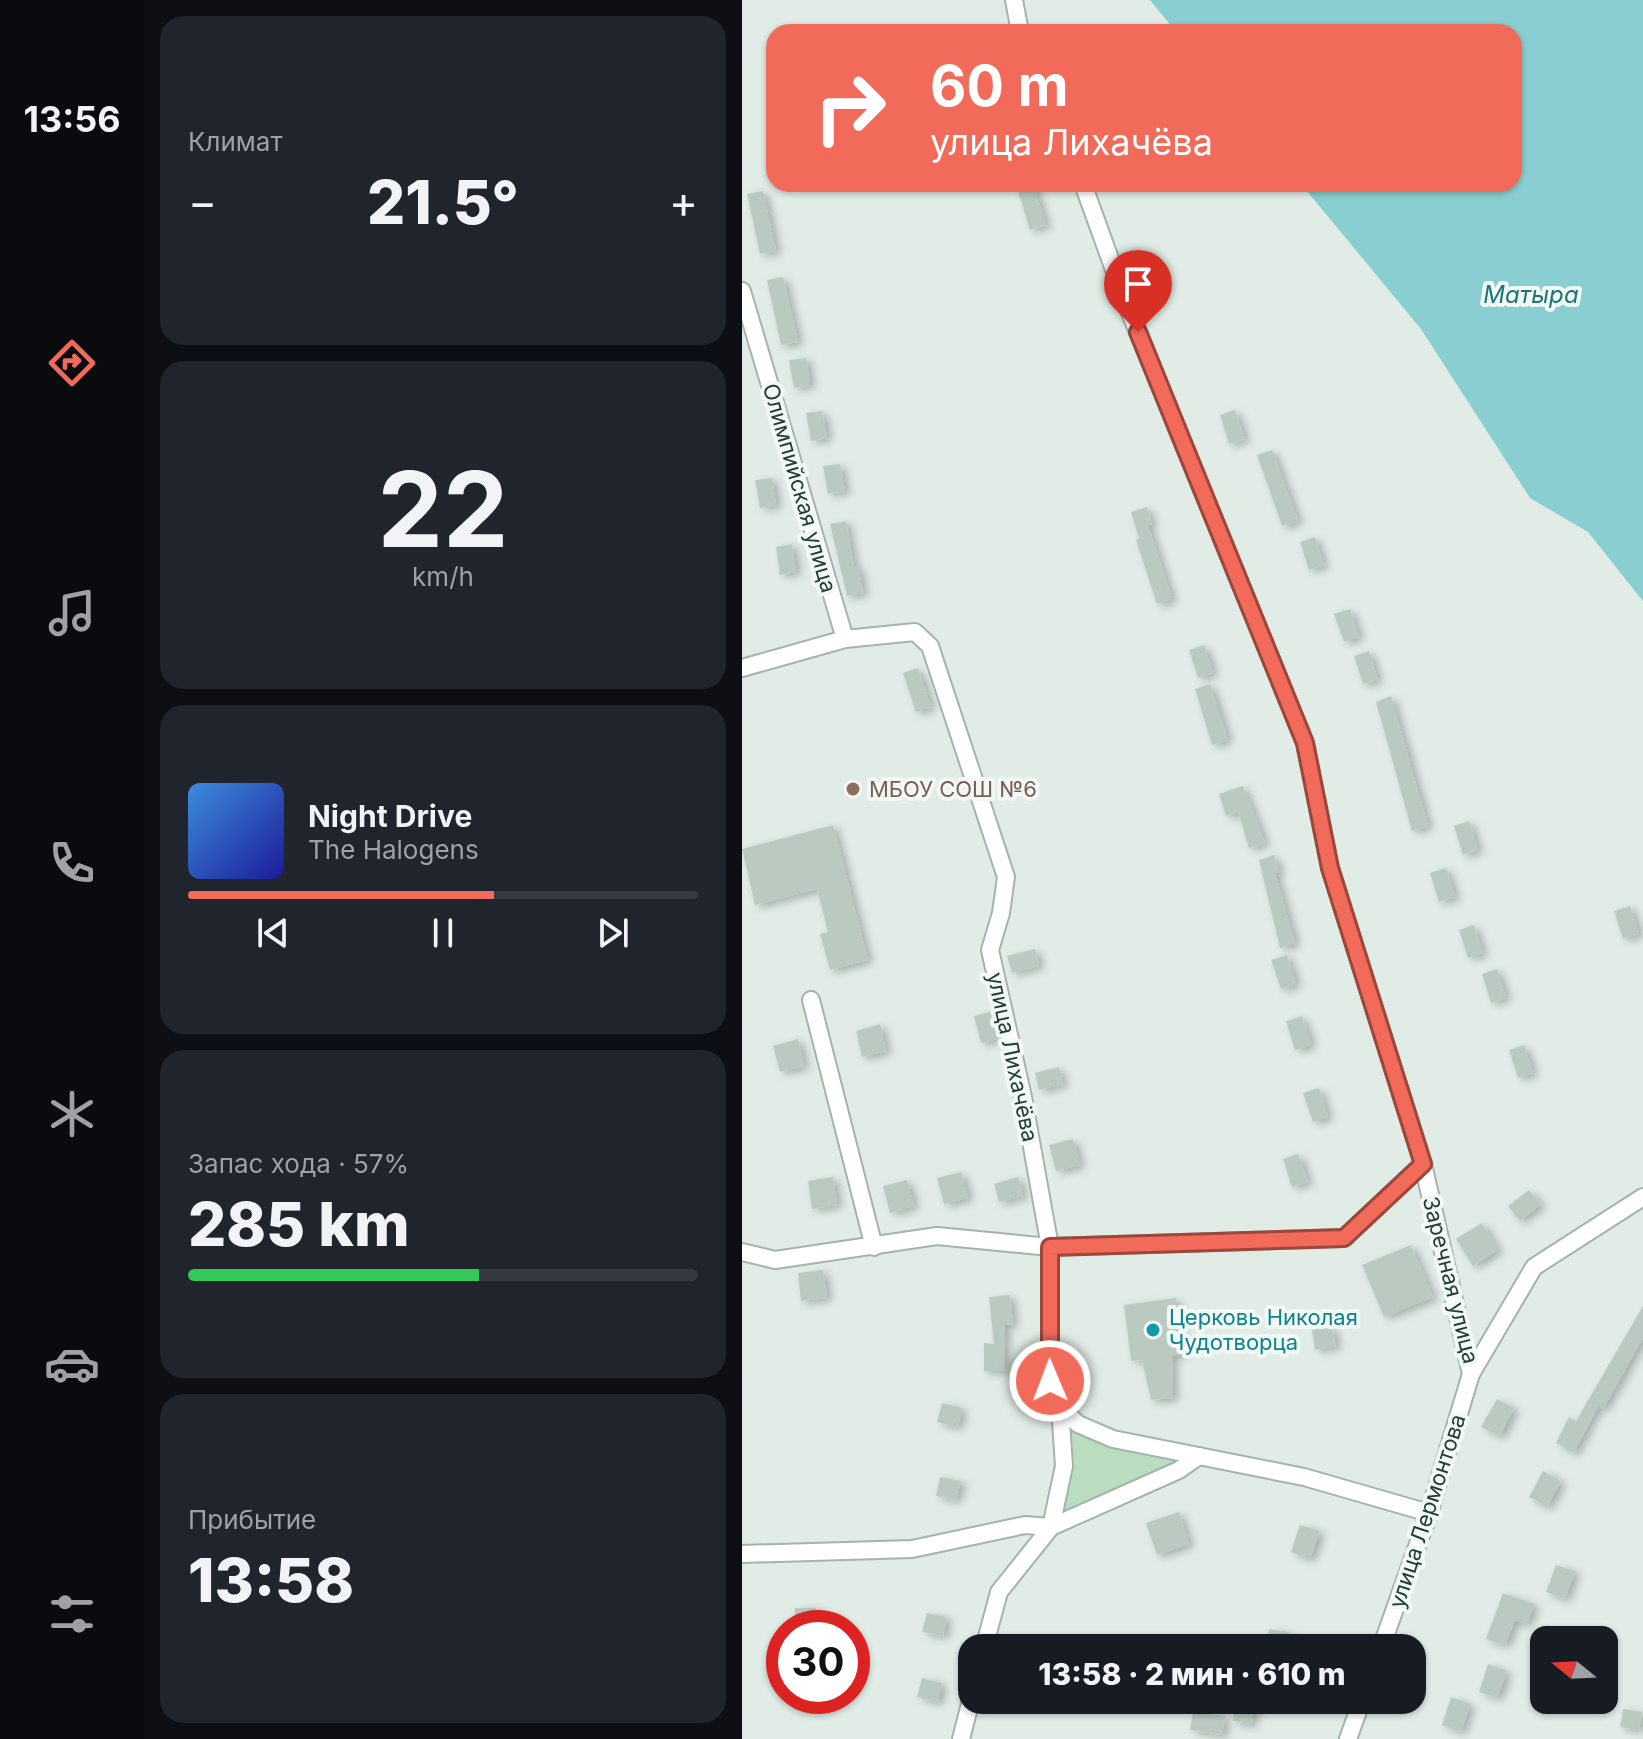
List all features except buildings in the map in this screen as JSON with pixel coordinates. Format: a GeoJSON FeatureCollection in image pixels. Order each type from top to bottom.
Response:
{"type":"FeatureCollection","features":[{"type":"Feature","properties":{"kind":"street"},"geometry":{"type":"LineString","coordinates":[[1014,0],[1018,24]]}},
{"type":"Feature","properties":{"kind":"street","name":"Заречная улица"},"geometry":{"type":"LineString","coordinates":[[1086,192],[1126,303],[1305,743],[1330,868],[1423,1164],[1471,1374]]}},
{"type":"Feature","properties":{"kind":"street","name":"Олимпийская улица"},"geometry":{"type":"LineString","coordinates":[[742,291],[845,639]]}},
{"type":"Feature","properties":{"kind":"street","name":"улица Лихачёва"},"geometry":{"type":"LineString","coordinates":[[742,668],[845,639],[915,632],[930,646],[1006,877],[1001,913],[990,950],[1023,1097],[1050,1247],[1050,1381],[1060,1407],[1064,1466],[1051,1527]]}},
{"type":"Feature","properties":{"kind":"street"},"geometry":{"type":"LineString","coordinates":[[811,1000],[874,1247]]}},
{"type":"Feature","properties":{"kind":"street"},"geometry":{"type":"LineString","coordinates":[[742,1252],[775,1260],[937,1236],[1050,1247],[1344,1238],[1423,1164]]}},
{"type":"Feature","properties":{"kind":"street","name":"Заречная улица"},"geometry":{"type":"LineString","coordinates":[[1471,1374],[1534,1267],[1643,1197]]}},
{"type":"Feature","properties":{"kind":"street","name":"улица Лермонтова"},"geometry":{"type":"LineString","coordinates":[[1386,1634],[1429,1513],[1471,1374]]}},
{"type":"Feature","properties":{"kind":"street"},"geometry":{"type":"LineString","coordinates":[[1060,1407],[1078,1424],[1113,1439],[1304,1477],[1429,1513]]}},
{"type":"Feature","properties":{"kind":"street"},"geometry":{"type":"LineString","coordinates":[[988,1634],[999,1592],[1051,1527],[1179,1470],[1199,1456]]}},
{"type":"Feature","properties":{"kind":"street"},"geometry":{"type":"LineString","coordinates":[[742,1554],[912,1549],[1025,1525],[1051,1527]]}},
{"type":"Feature","properties":{"kind":"street"},"geometry":{"type":"LineString","coordinates":[[961,1739],[967,1714]]}},
{"type":"Feature","properties":{"kind":"street"},"geometry":{"type":"LineString","coordinates":[[1348,1739],[1357,1714]]}},
{"type":"Feature","properties":{"kind":"green space"},"geometry":{"type":"Polygon","coordinates":[[[1068,1428],[1091,1438],[1180,1456],[1178,1464],[1060,1517],[1068,1428]]]}},
{"type":"Feature","properties":{"kind":"water","name":"Матыра"},"geometry":{"type":"Polygon","coordinates":[[[1150,0],[1643,0],[1643,601],[1588,532],[1530,498],[1421,329],[1308,192],[1522,192],[1522,24],[1170,24],[1150,0]]]}},
{"type":"Feature","properties":{"kind":"place","name":"МБОУ СОШ №6"},"geometry":{"type":"Point","coordinates":[853,789]}},
{"type":"Feature","properties":{"kind":"place","name":"Церковь Николая Чудотворца"},"geometry":{"type":"Point","coordinates":[1153,1330]}},
{"type":"Feature","properties":{"kind":"route"},"geometry":{"type":"LineString","coordinates":[[1050,1381],[1050,1247],[1344,1238],[1423,1164],[1330,868],[1305,743],[1138,332]]}}]}
